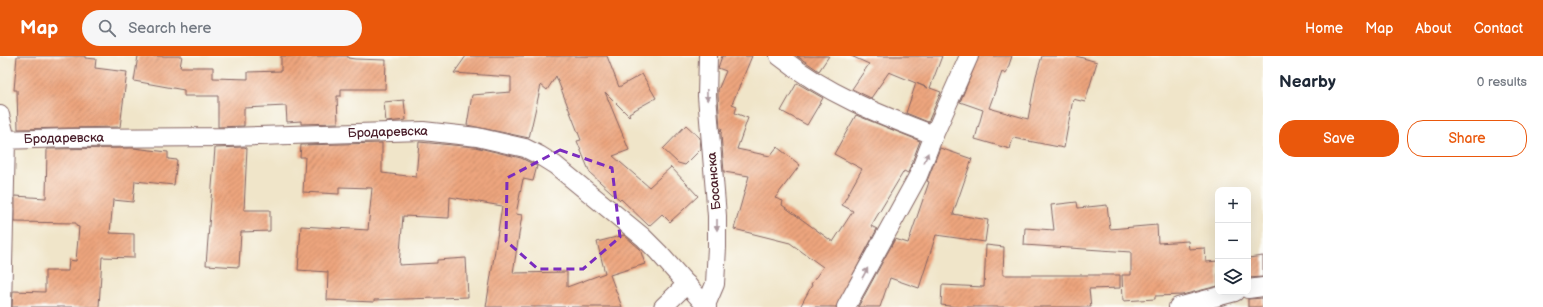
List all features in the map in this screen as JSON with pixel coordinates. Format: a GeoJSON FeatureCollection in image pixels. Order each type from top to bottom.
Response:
{"type":"FeatureCollection","features":[{"type":"Feature","properties":{"kind":"street","name":"Босанска"},"geometry":{"type":"LineString","coordinates":[[706,306],[714,284],[717,247],[717,216],[707,96],[708,56]]}},
{"type":"Feature","properties":{"kind":"street"},"geometry":{"type":"LineString","coordinates":[[779,56],[797,70],[834,92],[873,111],[934,135]]}},
{"type":"Feature","properties":{"kind":"street"},"geometry":{"type":"LineString","coordinates":[[846,307],[918,176],[934,135],[969,56]]}},
{"type":"Feature","properties":{"kind":"street","name":"Бродаревска"},"geometry":{"type":"LineString","coordinates":[[0,115],[3,140],[2,307]]}},
{"type":"Feature","properties":{"kind":"street","name":"Бродаревска"},"geometry":{"type":"LineString","coordinates":[[3,140],[227,137],[423,131],[453,133],[502,142],[525,148],[555,165],[643,238],[706,306]]}},
{"type":"Feature","properties":{"kind":"street"},"geometry":{"type":"LineString","coordinates":[[662,307],[687,284]]}},
{"type":"Feature","properties":{"kind":"street"},"geometry":{"type":"LineString","coordinates":[[1251,289],[1263,287]]}},
{"type":"Feature","properties":{"kind":"street"},"geometry":{"type":"LineString","coordinates":[[1178,307],[1224,295]]}},
{"type":"Feature","properties":{"kind":"highlighted area"},"geometry":{"type":"Polygon","coordinates":[[[560,150],[612,168],[620,237],[583,269],[538,269],[506,241],[507,178],[560,150]]]}},
{"type":"Feature","properties":{"kind":"building"},"geometry":{"type":"Polygon","coordinates":[[[17,56],[85,56],[85,58],[96,59],[95,68],[127,72],[120,127],[18,129],[17,90],[14,90],[17,56]]]}},
{"type":"Feature","properties":{"kind":"building"},"geometry":{"type":"Polygon","coordinates":[[[138,56],[182,56],[180,67],[213,67],[213,78],[248,79],[248,72],[281,71],[281,56],[348,56],[348,58],[355,59],[386,60],[385,89],[341,89],[341,96],[337,96],[338,123],[301,124],[301,121],[287,122],[286,106],[244,108],[244,126],[218,127],[218,96],[184,96],[184,90],[134,81],[138,56]]]}},
{"type":"Feature","properties":{"kind":"building"},"geometry":{"type":"Polygon","coordinates":[[[466,56],[607,56],[619,87],[642,74],[656,98],[629,113],[630,117],[605,92],[629,150],[613,156],[649,187],[671,167],[698,196],[670,222],[662,214],[649,226],[621,199],[620,200],[590,173],[577,141],[581,140],[556,76],[547,90],[541,85],[529,138],[467,125],[472,95],[511,92],[511,77],[454,73],[466,56]]]}},
{"type":"Feature","properties":{"kind":"building"},"geometry":{"type":"Polygon","coordinates":[[[722,56],[752,56],[732,104],[737,106],[735,113],[748,118],[737,149],[770,156],[777,147],[800,165],[775,198],[783,201],[782,205],[833,242],[853,211],[842,205],[862,169],[834,154],[856,115],[920,141],[908,173],[904,171],[871,226],[877,229],[836,307],[800,307],[812,285],[811,284],[823,267],[790,243],[734,229],[749,176],[724,172],[721,134],[722,128],[720,131],[718,96],[718,90],[726,71],[718,68],[722,56]]]}},
{"type":"Feature","properties":{"kind":"building"},"geometry":{"type":"Polygon","coordinates":[[[797,56],[829,56],[819,71],[797,56]]]}},
{"type":"Feature","properties":{"kind":"building"},"geometry":{"type":"Polygon","coordinates":[[[851,56],[942,56],[930,88],[941,92],[928,122],[906,113],[916,83],[889,72],[871,98],[852,89],[869,64],[851,56]]]}},
{"type":"Feature","properties":{"kind":"building"},"geometry":{"type":"Polygon","coordinates":[[[979,56],[1012,56],[1006,74],[1002,72],[989,108],[1028,119],[1036,76],[1042,56],[1076,56],[1097,62],[1085,102],[1073,99],[1064,148],[1013,138],[1010,149],[975,139],[983,110],[960,102],[979,56]]]}},
{"type":"Feature","properties":{"kind":"building"},"geometry":{"type":"Polygon","coordinates":[[[797,83],[823,98],[807,125],[781,111],[797,83]]]}},
{"type":"Feature","properties":{"kind":"building"},"geometry":{"type":"Polygon","coordinates":[[[404,100],[406,120],[386,122],[384,102],[404,100]]]}},
{"type":"Feature","properties":{"kind":"building"},"geometry":{"type":"Polygon","coordinates":[[[686,125],[700,138],[701,149],[685,165],[678,163],[663,149],[686,125]]]}},
{"type":"Feature","properties":{"kind":"building"},"geometry":{"type":"Polygon","coordinates":[[[419,142],[475,147],[521,158],[537,166],[533,181],[523,179],[516,214],[522,215],[513,273],[567,272],[567,287],[605,273],[597,242],[624,235],[640,249],[645,264],[610,275],[622,307],[486,307],[502,206],[450,197],[449,218],[403,216],[399,265],[437,263],[437,260],[466,258],[468,297],[374,300],[374,302],[327,300],[328,272],[298,270],[301,226],[368,230],[372,188],[339,187],[339,194],[303,192],[305,157],[300,157],[301,145],[382,143],[382,173],[416,177],[419,142]]]}},
{"type":"Feature","properties":{"kind":"building"},"geometry":{"type":"Polygon","coordinates":[[[133,148],[168,152],[168,159],[177,160],[174,185],[135,181],[133,202],[113,200],[110,233],[134,234],[134,258],[102,257],[99,307],[12,307],[13,291],[45,292],[45,271],[68,271],[69,260],[76,261],[79,227],[76,226],[76,223],[15,222],[15,196],[46,198],[47,149],[133,148]]]}},
{"type":"Feature","properties":{"kind":"building"},"geometry":{"type":"Polygon","coordinates":[[[215,148],[247,148],[244,210],[270,210],[270,231],[241,232],[239,267],[206,265],[215,148]]]}},
{"type":"Feature","properties":{"kind":"building"},"geometry":{"type":"Polygon","coordinates":[[[940,148],[972,159],[953,214],[988,220],[985,242],[936,235],[919,288],[890,278],[880,307],[858,307],[895,239],[908,243],[929,182],[927,181],[940,148]]]}},
{"type":"Feature","properties":{"kind":"building"},"geometry":{"type":"Polygon","coordinates":[[[1077,202],[1078,208],[1107,205],[1110,229],[1157,225],[1158,243],[1188,241],[1189,249],[1205,248],[1206,262],[1215,261],[1215,287],[1182,295],[1155,296],[1155,299],[1123,301],[1122,275],[1131,275],[1131,252],[1024,245],[1025,228],[1054,230],[1051,205],[1077,202]]]}},
{"type":"Feature","properties":{"kind":"building"},"geometry":{"type":"Polygon","coordinates":[[[986,245],[1004,247],[1003,275],[1120,275],[1120,288],[1089,289],[1091,307],[958,307],[941,305],[942,285],[984,287],[986,245]]]}},
{"type":"Feature","properties":{"kind":"building"},"geometry":{"type":"Polygon","coordinates":[[[1263,256],[1263,277],[1251,278],[1251,258],[1263,256]]]}},
{"type":"Feature","properties":{"kind":"building"},"geometry":{"type":"Polygon","coordinates":[[[1263,298],[1263,307],[1248,307],[1248,299],[1263,298]]]}}]}
